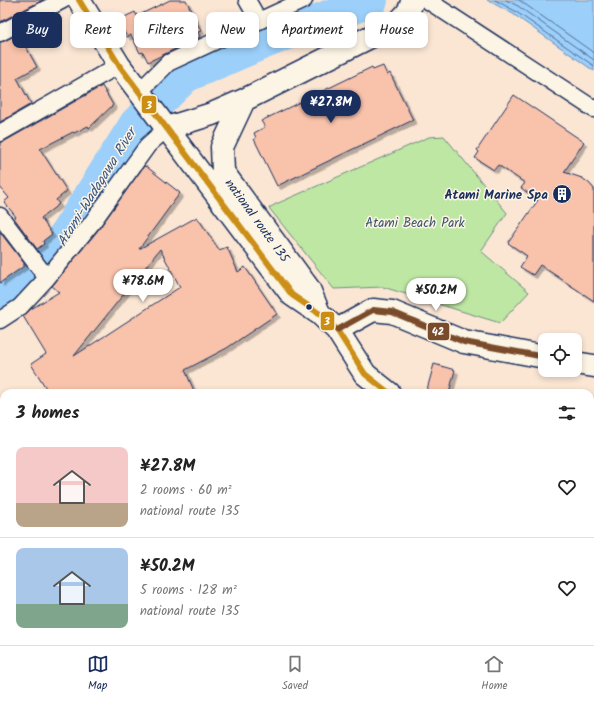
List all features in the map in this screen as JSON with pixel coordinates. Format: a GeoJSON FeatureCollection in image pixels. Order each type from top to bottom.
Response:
{"type":"FeatureCollection","features":[{"type":"Feature","properties":{"kind":"main road"},"geometry":{"type":"LineString","coordinates":[[79,0],[119,65],[141,95]]}},
{"type":"Feature","properties":{"kind":"main road"},"geometry":{"type":"LineString","coordinates":[[167,128],[212,114],[244,100],[398,23],[408,12],[413,0]]}},
{"type":"Feature","properties":{"kind":"main road","name":"national route 135"},"geometry":{"type":"LineString","coordinates":[[141,95],[292,295],[320,314],[337,330],[365,374],[384,389]]}},
{"type":"Feature","properties":{"kind":"main road","name":"national route 135"},"geometry":{"type":"LineString","coordinates":[[244,100],[222,147],[222,172],[309,289],[320,314]]}},
{"type":"Feature","properties":{"kind":"main road"},"geometry":{"type":"LineString","coordinates":[[337,330],[373,310],[392,312],[464,342],[538,356]]}},
{"type":"Feature","properties":{"kind":"main road"},"geometry":{"type":"LineString","coordinates":[[582,364],[594,366]]}},
{"type":"Feature","properties":{"kind":"street"},"geometry":{"type":"LineString","coordinates":[[0,33],[63,0]]}},
{"type":"Feature","properties":{"kind":"street"},"geometry":{"type":"LineString","coordinates":[[247,0],[254,12]]}},
{"type":"Feature","properties":{"kind":"street"},"geometry":{"type":"LineString","coordinates":[[259,21],[304,0]]}},
{"type":"Feature","properties":{"kind":"street"},"geometry":{"type":"LineString","coordinates":[[427,0],[594,109]]}},
{"type":"Feature","properties":{"kind":"street"},"geometry":{"type":"LineString","coordinates":[[141,95],[168,63],[206,45]]}},
{"type":"Feature","properties":{"kind":"street"},"geometry":{"type":"LineString","coordinates":[[0,133],[119,65]]}},
{"type":"Feature","properties":{"kind":"street"},"geometry":{"type":"LineString","coordinates":[[0,320],[20,307],[42,271],[91,224],[148,145],[167,128]]}},
{"type":"Feature","properties":{"kind":"street"},"geometry":{"type":"LineString","coordinates":[[0,216],[42,271]]}},
{"type":"Feature","properties":{"kind":"green space","name":"Atami Beach Park"},"geometry":{"type":"Polygon","coordinates":[[[444,136],[507,213],[481,251],[529,292],[500,323],[383,287],[334,289],[269,208],[429,137],[444,136]]]}},
{"type":"Feature","properties":{"kind":"water"},"geometry":{"type":"Polygon","coordinates":[[[487,0],[594,0],[594,71],[513,14],[487,0]]]}},
{"type":"Feature","properties":{"kind":"building"},"geometry":{"type":"Polygon","coordinates":[[[0,0],[43,0],[20,12],[12,12],[12,16],[0,22],[0,0]]]}},
{"type":"Feature","properties":{"kind":"building"},"geometry":{"type":"Polygon","coordinates":[[[170,0],[186,0],[192,12],[145,12],[170,0]]]}},
{"type":"Feature","properties":{"kind":"building"},"geometry":{"type":"Polygon","coordinates":[[[134,12],[134,41],[131,35],[127,37],[126,35],[126,16],[134,12]]]}},
{"type":"Feature","properties":{"kind":"building"},"geometry":{"type":"Polygon","coordinates":[[[198,25],[201,31],[198,32],[198,25]]]}},
{"type":"Feature","properties":{"kind":"building"},"geometry":{"type":"Polygon","coordinates":[[[12,37],[12,48],[26,48],[37,67],[17,78],[31,104],[0,122],[0,42],[12,37]]]}},
{"type":"Feature","properties":{"kind":"building"},"geometry":{"type":"Polygon","coordinates":[[[138,48],[177,48],[148,62],[143,52],[140,53],[138,48]]]}},
{"type":"Feature","properties":{"kind":"building"},"geometry":{"type":"Polygon","coordinates":[[[383,66],[387,75],[390,73],[413,120],[277,186],[254,139],[256,138],[254,133],[265,127],[261,121],[372,67],[373,70],[383,66]]]}},
{"type":"Feature","properties":{"kind":"building"},"geometry":{"type":"Polygon","coordinates":[[[102,86],[113,105],[89,128],[88,126],[74,133],[73,132],[40,149],[67,191],[56,200],[59,204],[41,218],[52,234],[43,241],[44,244],[37,249],[14,218],[16,217],[4,202],[9,198],[0,187],[0,142],[5,141],[102,86]]]}},
{"type":"Feature","properties":{"kind":"building","name":"Atami Marine Spa"},"geometry":{"type":"Polygon","coordinates":[[[514,95],[584,142],[564,172],[582,178],[594,189],[594,301],[540,265],[533,275],[520,267],[527,256],[508,243],[538,200],[521,188],[525,183],[498,165],[494,170],[475,158],[479,152],[477,150],[514,95]]]}},
{"type":"Feature","properties":{"kind":"building"},"geometry":{"type":"Polygon","coordinates":[[[144,166],[180,193],[139,249],[197,217],[219,250],[227,247],[238,272],[245,267],[277,314],[227,348],[185,370],[193,389],[47,389],[31,364],[46,354],[23,316],[31,309],[59,292],[52,286],[98,230],[144,166]],[[160,249],[74,356],[180,287],[160,249]]]}},
{"type":"Feature","properties":{"kind":"building"},"geometry":{"type":"Polygon","coordinates":[[[0,232],[24,263],[24,266],[0,283],[0,232]]]}},
{"type":"Feature","properties":{"kind":"building"},"geometry":{"type":"Polygon","coordinates":[[[434,364],[455,370],[450,389],[427,389],[434,364]]]}},
{"type":"Feature","properties":{"kind":"waterway","name":"Atami-Wadagawa River"},"geometry":{"type":"LineString","coordinates":[[0,305],[56,250],[136,124],[185,76],[257,45],[371,0]]}},
{"type":"Feature","properties":{"kind":"transit line","name":"3"},"geometry":{"type":"LineString","coordinates":[[79,0],[119,65],[292,295],[320,314],[337,330],[365,374],[384,389]]}},
{"type":"Feature","properties":{"kind":"transit line","name":"42"},"geometry":{"type":"LineString","coordinates":[[337,330],[373,310],[392,312],[464,342],[538,356]]}},
{"type":"Feature","properties":{"kind":"place","name":"Atami Marine Spa"},"geometry":{"type":"Point","coordinates":[562,194]}}]}
